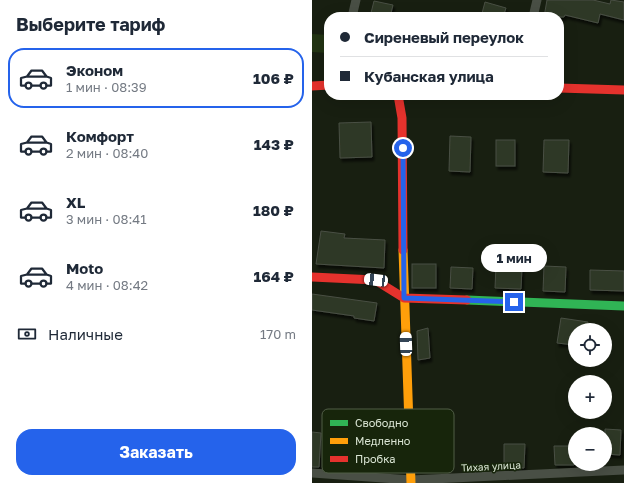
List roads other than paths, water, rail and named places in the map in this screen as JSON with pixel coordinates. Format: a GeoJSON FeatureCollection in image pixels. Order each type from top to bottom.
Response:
{"type":"FeatureCollection","features":[{"type":"Feature","properties":{"kind":"street"},"geometry":{"type":"LineString","coordinates":[[353,12],[356,0]]}},
{"type":"Feature","properties":{"kind":"street"},"geometry":{"type":"LineString","coordinates":[[534,12],[537,0]]}},
{"type":"Feature","properties":{"kind":"street"},"geometry":{"type":"LineString","coordinates":[[312,86],[324,86]]}},
{"type":"Feature","properties":{"kind":"street"},"geometry":{"type":"LineString","coordinates":[[564,88],[624,90]]}},
{"type":"Feature","properties":{"kind":"street"},"geometry":{"type":"LineString","coordinates":[[399,100],[402,118],[404,298],[408,409]]}},
{"type":"Feature","properties":{"kind":"street"},"geometry":{"type":"LineString","coordinates":[[312,277],[355,277],[376,280],[404,298],[624,306]]}},
{"type":"Feature","properties":{"kind":"street","name":"Тихая улица"},"geometry":{"type":"LineString","coordinates":[[312,473],[411,482],[624,470]]}}]}
